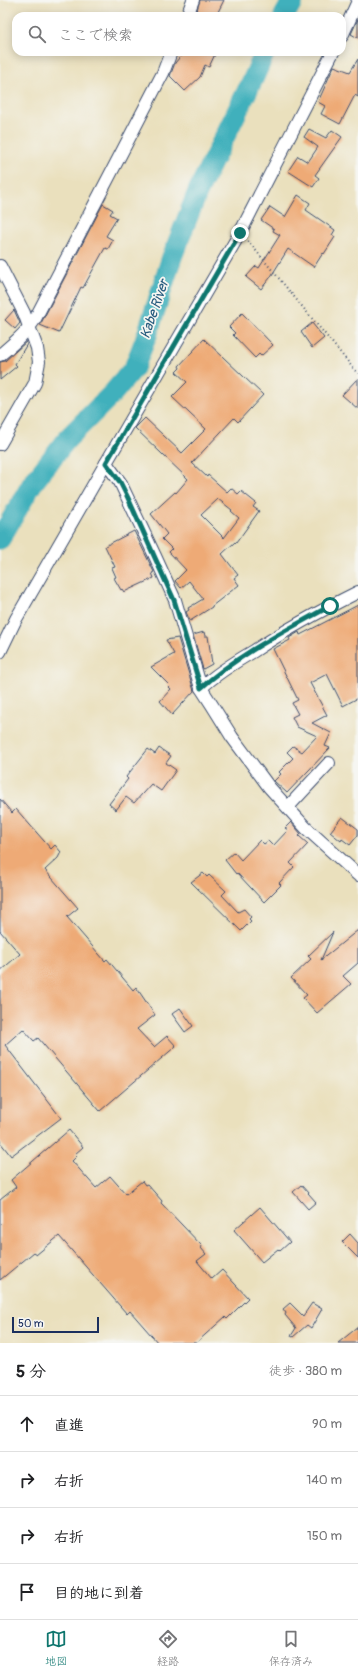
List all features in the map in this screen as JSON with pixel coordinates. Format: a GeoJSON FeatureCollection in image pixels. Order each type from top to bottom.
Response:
{"type":"FeatureCollection","features":[{"type":"Feature","properties":{"kind":"street"},"geometry":{"type":"LineString","coordinates":[[188,12],[193,0]]}},
{"type":"Feature","properties":{"kind":"street"},"geometry":{"type":"LineString","coordinates":[[346,27],[358,1]]}},
{"type":"Feature","properties":{"kind":"street"},"geometry":{"type":"LineString","coordinates":[[0,355],[14,344],[29,327],[163,72],[169,56]]}},
{"type":"Feature","properties":{"kind":"street"},"geometry":{"type":"LineString","coordinates":[[0,652],[16,619],[240,233],[331,56]]}},
{"type":"Feature","properties":{"kind":"street"},"geometry":{"type":"LineString","coordinates":[[0,266],[24,313],[37,348],[39,362],[35,383],[0,444]]}},
{"type":"Feature","properties":{"kind":"street"},"geometry":{"type":"LineString","coordinates":[[106,463],[120,482],[172,594],[201,688],[232,737],[269,787],[306,828],[358,875]]}},
{"type":"Feature","properties":{"kind":"street"},"geometry":{"type":"LineString","coordinates":[[201,688],[219,673],[272,639],[358,592]]}},
{"type":"Feature","properties":{"kind":"street"},"geometry":{"type":"LineString","coordinates":[[288,807],[329,763]]}},
{"type":"Feature","properties":{"kind":"path"},"geometry":{"type":"LineString","coordinates":[[240,233],[358,374]]}},
{"type":"Feature","properties":{"kind":"building"},"geometry":{"type":"Polygon","coordinates":[[[200,0],[224,0],[218,12],[196,12],[200,0]]]}},
{"type":"Feature","properties":{"kind":"building"},"geometry":{"type":"Polygon","coordinates":[[[358,19],[358,38],[351,34],[358,19]]]}},
{"type":"Feature","properties":{"kind":"building"},"geometry":{"type":"Polygon","coordinates":[[[181,56],[214,56],[209,67],[205,65],[200,77],[185,91],[170,76],[175,63],[181,56]]]}},
{"type":"Feature","properties":{"kind":"building"},"geometry":{"type":"Polygon","coordinates":[[[358,59],[358,97],[355,95],[340,124],[321,114],[325,106],[318,102],[334,66],[350,72],[358,59]]]}},
{"type":"Feature","properties":{"kind":"building"},"geometry":{"type":"Polygon","coordinates":[[[309,129],[326,138],[332,130],[342,137],[315,175],[319,178],[313,187],[288,171],[298,156],[308,162],[318,147],[304,137],[309,129]]]}},
{"type":"Feature","properties":{"kind":"building"},"geometry":{"type":"Polygon","coordinates":[[[298,195],[310,203],[306,210],[335,230],[332,235],[335,237],[314,267],[288,249],[270,278],[261,289],[246,277],[256,266],[259,268],[280,235],[261,220],[270,207],[285,217],[298,195]]]}},
{"type":"Feature","properties":{"kind":"building"},"geometry":{"type":"Polygon","coordinates":[[[103,204],[113,210],[110,214],[117,218],[106,236],[113,240],[108,249],[105,248],[83,288],[81,287],[59,333],[40,325],[103,204]]]}},
{"type":"Feature","properties":{"kind":"building"},"geometry":{"type":"Polygon","coordinates":[[[14,310],[20,323],[15,329],[5,320],[14,310]]]}},
{"type":"Feature","properties":{"kind":"building"},"geometry":{"type":"Polygon","coordinates":[[[242,313],[273,345],[261,356],[259,354],[255,358],[233,335],[235,333],[229,327],[242,313]]]}},
{"type":"Feature","properties":{"kind":"building"},"geometry":{"type":"Polygon","coordinates":[[[312,323],[324,338],[312,348],[301,332],[312,323]]]}},
{"type":"Feature","properties":{"kind":"building"},"geometry":{"type":"Polygon","coordinates":[[[204,339],[263,395],[238,422],[234,418],[192,463],[207,477],[208,475],[227,492],[231,488],[238,494],[241,491],[256,503],[253,507],[259,511],[236,543],[235,542],[222,554],[238,575],[234,578],[239,585],[212,607],[190,621],[186,612],[189,610],[188,608],[203,599],[189,581],[181,588],[175,581],[186,570],[169,552],[172,549],[162,539],[167,534],[151,514],[175,492],[176,493],[188,479],[135,428],[145,418],[182,453],[206,429],[172,397],[187,382],[176,372],[180,368],[179,366],[204,339]],[[218,499],[201,515],[224,538],[239,518],[231,511],[232,510],[218,499]]]}},
{"type":"Feature","properties":{"kind":"building"},"geometry":{"type":"Polygon","coordinates":[[[27,341],[27,344],[15,364],[17,366],[0,380],[0,362],[5,361],[27,341]]]}},
{"type":"Feature","properties":{"kind":"building"},"geometry":{"type":"Polygon","coordinates":[[[358,378],[358,409],[342,395],[358,378]]]}},
{"type":"Feature","properties":{"kind":"building"},"geometry":{"type":"Polygon","coordinates":[[[134,531],[154,572],[152,573],[154,578],[124,592],[122,589],[121,590],[114,578],[116,577],[112,568],[115,567],[105,546],[134,531]]]}},
{"type":"Feature","properties":{"kind":"building"},"geometry":{"type":"Polygon","coordinates":[[[358,605],[358,698],[343,706],[327,674],[310,683],[327,715],[312,723],[331,733],[325,746],[330,748],[287,793],[274,781],[281,774],[279,772],[293,758],[287,752],[293,746],[302,752],[317,736],[297,727],[292,717],[298,714],[292,703],[298,700],[273,649],[290,640],[289,638],[299,632],[300,635],[358,605]]]}},
{"type":"Feature","properties":{"kind":"building"},"geometry":{"type":"Polygon","coordinates":[[[204,632],[205,636],[208,636],[212,664],[203,669],[193,635],[204,632]]]}},
{"type":"Feature","properties":{"kind":"building"},"geometry":{"type":"Polygon","coordinates":[[[178,638],[194,691],[172,715],[160,701],[171,689],[168,686],[169,685],[151,667],[174,654],[166,640],[178,638]]]}},
{"type":"Feature","properties":{"kind":"building"},"geometry":{"type":"Polygon","coordinates":[[[159,748],[171,756],[166,763],[176,770],[161,791],[151,784],[134,803],[126,797],[116,810],[109,804],[128,779],[126,777],[148,749],[155,754],[159,748]]]}},
{"type":"Feature","properties":{"kind":"building"},"geometry":{"type":"Polygon","coordinates":[[[0,799],[12,813],[16,809],[51,849],[55,845],[61,852],[58,858],[45,870],[78,908],[67,917],[105,961],[107,959],[133,990],[136,987],[155,1015],[137,1029],[154,1047],[167,1036],[176,1046],[100,1111],[38,1038],[34,1041],[23,1029],[5,1045],[61,1118],[11,1156],[0,1142],[0,971],[20,954],[0,931],[0,799]]]}},
{"type":"Feature","properties":{"kind":"building"},"geometry":{"type":"Polygon","coordinates":[[[342,817],[358,829],[358,835],[350,845],[342,839],[341,841],[330,832],[342,817]]]}},
{"type":"Feature","properties":{"kind":"building"},"geometry":{"type":"Polygon","coordinates":[[[291,822],[301,834],[299,836],[308,844],[290,863],[294,867],[279,883],[281,885],[264,902],[237,873],[236,874],[225,860],[234,852],[241,860],[260,840],[264,844],[268,841],[273,846],[288,830],[285,828],[291,822]]]}},
{"type":"Feature","properties":{"kind":"building"},"geometry":{"type":"Polygon","coordinates":[[[203,873],[207,877],[209,875],[226,891],[222,895],[238,912],[244,909],[251,917],[249,919],[251,921],[241,931],[191,882],[203,873]]]}},
{"type":"Feature","properties":{"kind":"building"},"geometry":{"type":"Polygon","coordinates":[[[358,930],[358,963],[343,976],[351,984],[317,1013],[303,998],[307,995],[291,978],[311,959],[308,956],[333,932],[321,960],[358,930]]]}},
{"type":"Feature","properties":{"kind":"building"},"geometry":{"type":"Polygon","coordinates":[[[180,1008],[193,1026],[185,1032],[172,1014],[180,1008]]]}},
{"type":"Feature","properties":{"kind":"building"},"geometry":{"type":"Polygon","coordinates":[[[69,1130],[83,1147],[75,1154],[77,1156],[72,1161],[96,1188],[110,1176],[126,1194],[142,1181],[145,1185],[147,1184],[162,1201],[161,1203],[202,1246],[201,1248],[206,1254],[197,1261],[212,1279],[222,1270],[248,1298],[227,1319],[225,1317],[196,1343],[158,1343],[130,1311],[127,1314],[59,1236],[36,1255],[34,1252],[0,1280],[0,1200],[16,1187],[11,1180],[69,1130]]]}},
{"type":"Feature","properties":{"kind":"building"},"geometry":{"type":"Polygon","coordinates":[[[301,1185],[316,1202],[308,1209],[293,1192],[301,1185]]]}},
{"type":"Feature","properties":{"kind":"building"},"geometry":{"type":"Polygon","coordinates":[[[260,1207],[290,1242],[280,1251],[278,1249],[262,1262],[234,1230],[260,1207]]]}},
{"type":"Feature","properties":{"kind":"building"},"geometry":{"type":"Polygon","coordinates":[[[350,1234],[358,1243],[358,1258],[342,1242],[350,1234]]]}},
{"type":"Feature","properties":{"kind":"building"},"geometry":{"type":"Polygon","coordinates":[[[290,1303],[303,1316],[312,1303],[322,1309],[311,1328],[307,1325],[293,1337],[291,1336],[296,1328],[285,1315],[286,1313],[283,1309],[290,1303]]]}},
{"type":"Feature","properties":{"kind":"building"},"geometry":{"type":"Polygon","coordinates":[[[358,1327],[358,1343],[338,1343],[358,1327]]]}},
{"type":"Feature","properties":{"kind":"waterway","name":"Kabe River"},"geometry":{"type":"LineString","coordinates":[[286,12],[293,0]]}},
{"type":"Feature","properties":{"kind":"waterway","name":"Kabe River"},"geometry":{"type":"LineString","coordinates":[[0,539],[32,484],[67,439],[113,393],[134,368],[147,335],[172,257],[198,191],[263,56]]}},
{"type":"Feature","properties":{"kind":"route"},"geometry":{"type":"LineString","coordinates":[[240,233],[106,463],[120,482],[128,498],[174,600],[201,688],[214,676],[272,639],[330,606]]}}]}
